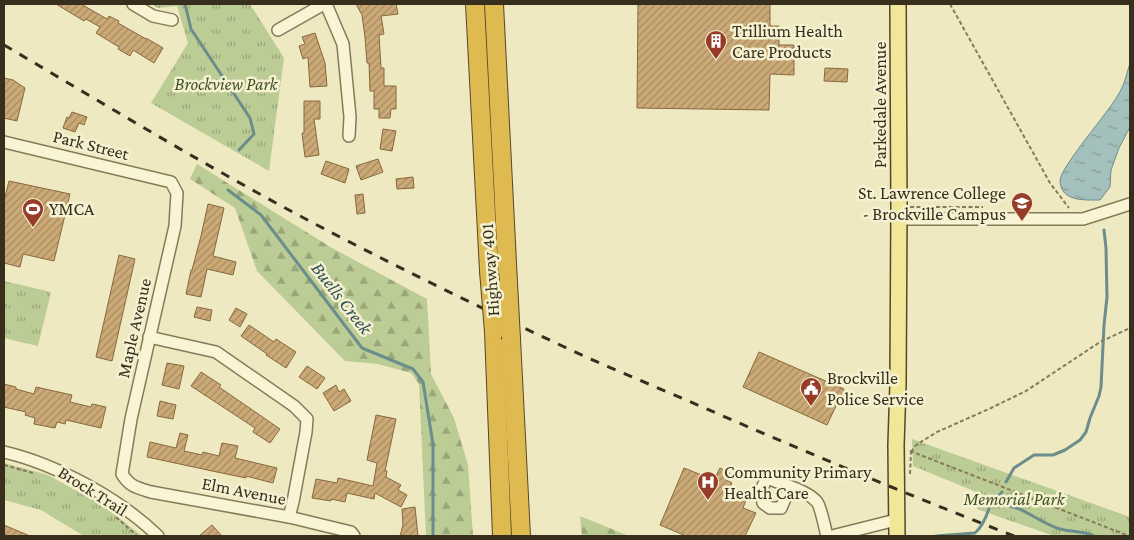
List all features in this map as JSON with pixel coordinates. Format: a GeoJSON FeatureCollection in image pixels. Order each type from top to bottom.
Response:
{"type":"FeatureCollection","features":[{"type":"Feature","properties":{"kind":"highway","name":"Highway 401"},"geometry":{"type":"LineString","coordinates":[[475,4],[494,332],[502,536]]}},
{"type":"Feature","properties":{"kind":"highway","name":"Highway 401"},"geometry":{"type":"LineString","coordinates":[[494,4],[521,536]]}},
{"type":"Feature","properties":{"kind":"main road","name":"Parkedale Avenue"},"geometry":{"type":"LineString","coordinates":[[896,536],[899,213],[898,4]]}},
{"type":"Feature","properties":{"kind":"street"},"geometry":{"type":"LineString","coordinates":[[133,4],[153,16],[172,20]]}},
{"type":"Feature","properties":{"kind":"street"},"geometry":{"type":"LineString","coordinates":[[278,30],[325,4],[343,44],[350,117],[349,136]]}},
{"type":"Feature","properties":{"kind":"street","name":"Park Street"},"geometry":{"type":"LineString","coordinates":[[4,142],[171,182]]}},
{"type":"Feature","properties":{"kind":"street","name":"Maple Avenue"},"geometry":{"type":"LineString","coordinates":[[127,480],[122,474],[131,419],[175,226],[176,193],[171,182]]}},
{"type":"Feature","properties":{"kind":"street"},"geometry":{"type":"LineString","coordinates":[[899,213],[1083,219],[1128,206]]}},
{"type":"Feature","properties":{"kind":"street"},"geometry":{"type":"LineString","coordinates":[[150,337],[216,352],[294,406],[307,419],[289,517]]}},
{"type":"Feature","properties":{"kind":"street"},"geometry":{"type":"LineString","coordinates":[[4,452],[47,465],[86,485],[122,506],[158,536]]}},
{"type":"Feature","properties":{"kind":"street","name":"Elm Avenue"},"geometry":{"type":"LineString","coordinates":[[127,480],[135,488],[151,492],[289,517],[351,532],[354,536]]}},
{"type":"Feature","properties":{"kind":"street"},"geometry":{"type":"LineString","coordinates":[[790,487],[807,494],[818,503],[827,536]]}},
{"type":"Feature","properties":{"kind":"street"},"geometry":{"type":"LineString","coordinates":[[832,536],[896,520]]}},
{"type":"Feature","properties":{"kind":"path"},"geometry":{"type":"LineString","coordinates":[[950,4],[1050,183],[1069,208],[1064,208]]}},
{"type":"Feature","properties":{"kind":"path"},"geometry":{"type":"LineString","coordinates":[[899,213],[986,207]]}},
{"type":"Feature","properties":{"kind":"path"},"geometry":{"type":"LineString","coordinates":[[1129,536],[911,452],[916,445],[937,432],[1026,391],[1100,342],[1130,328]]}},
{"type":"Feature","properties":{"kind":"path","name":"Brock Trail"},"geometry":{"type":"LineString","coordinates":[[4,465],[36,474]]}},
{"type":"Feature","properties":{"kind":"path","name":"Brock Trail"},"geometry":{"type":"LineString","coordinates":[[112,513],[138,536]]}},
{"type":"Feature","properties":{"kind":"green space","name":"Brockview Park"},"geometry":{"type":"Polygon","coordinates":[[[151,4],[250,4],[284,58],[269,171],[151,103],[188,43],[177,6],[158,8],[151,4]]]}},
{"type":"Feature","properties":{"kind":"green space"},"geometry":{"type":"Polygon","coordinates":[[[197,164],[332,248],[427,299],[431,374],[454,418],[468,465],[473,536],[426,536],[419,384],[411,373],[378,364],[345,361],[257,271],[235,208],[190,179],[197,164]]]}},
{"type":"Feature","properties":{"kind":"green space"},"geometry":{"type":"Polygon","coordinates":[[[4,281],[51,292],[38,346],[4,338],[4,281]]]}},
{"type":"Feature","properties":{"kind":"green space","name":"Memorial Park"},"geometry":{"type":"Polygon","coordinates":[[[912,439],[1130,517],[1130,536],[1054,536],[977,509],[974,491],[913,466],[912,439]]]}},
{"type":"Feature","properties":{"kind":"green space"},"geometry":{"type":"Polygon","coordinates":[[[4,463],[48,475],[104,506],[142,536],[84,536],[41,510],[4,500],[4,463]]]}},
{"type":"Feature","properties":{"kind":"green space"},"geometry":{"type":"Polygon","coordinates":[[[580,516],[629,536],[582,536],[580,516]]]}},
{"type":"Feature","properties":{"kind":"water"},"geometry":{"type":"Polygon","coordinates":[[[1130,63],[1130,127],[1119,148],[1111,170],[1110,187],[1100,200],[1081,200],[1069,196],[1061,188],[1062,174],[1118,95],[1124,84],[1130,63]]]}},
{"type":"Feature","properties":{"kind":"building"},"geometry":{"type":"Polygon","coordinates":[[[56,4],[81,4],[107,19],[109,16],[119,21],[118,23],[163,48],[154,63],[133,50],[130,56],[96,33],[100,27],[86,19],[84,21],[56,4]]]}},
{"type":"Feature","properties":{"kind":"building"},"geometry":{"type":"Polygon","coordinates":[[[356,4],[396,4],[398,14],[381,16],[384,34],[379,35],[381,68],[384,68],[384,86],[396,86],[396,109],[391,109],[390,118],[379,118],[379,109],[374,109],[374,91],[370,91],[369,63],[367,63],[362,15],[356,4]]]}},
{"type":"Feature","properties":{"kind":"building","name":"Trillium Health Care Products"},"geometry":{"type":"Polygon","coordinates":[[[638,4],[770,4],[770,26],[779,26],[779,45],[794,45],[794,75],[770,74],[769,110],[637,108],[638,4]]]}},
{"type":"Feature","properties":{"kind":"building"},"geometry":{"type":"Polygon","coordinates":[[[315,33],[325,63],[327,86],[310,87],[308,57],[303,59],[299,46],[305,44],[302,37],[315,33]]]}},
{"type":"Feature","properties":{"kind":"building"},"geometry":{"type":"Polygon","coordinates":[[[825,68],[848,69],[847,82],[824,81],[825,68]]]}},
{"type":"Feature","properties":{"kind":"building"},"geometry":{"type":"Polygon","coordinates":[[[4,78],[13,80],[25,88],[17,121],[4,118],[4,78]]]}},
{"type":"Feature","properties":{"kind":"building"},"geometry":{"type":"Polygon","coordinates":[[[304,101],[320,101],[320,119],[314,119],[319,155],[305,157],[302,133],[304,133],[304,101]]]}},
{"type":"Feature","properties":{"kind":"building"},"geometry":{"type":"Polygon","coordinates":[[[72,112],[87,117],[84,125],[79,123],[75,132],[63,128],[67,117],[69,118],[72,112]]]}},
{"type":"Feature","properties":{"kind":"building"},"geometry":{"type":"Polygon","coordinates":[[[383,129],[396,131],[392,151],[380,149],[383,129]]]}},
{"type":"Feature","properties":{"kind":"building"},"geometry":{"type":"Polygon","coordinates":[[[378,159],[383,172],[361,180],[356,166],[378,159]]]}},
{"type":"Feature","properties":{"kind":"building"},"geometry":{"type":"Polygon","coordinates":[[[326,161],[349,169],[345,183],[321,174],[326,161]]]}},
{"type":"Feature","properties":{"kind":"building"},"geometry":{"type":"Polygon","coordinates":[[[413,177],[414,188],[397,189],[396,179],[413,177]]]}},
{"type":"Feature","properties":{"kind":"building","name":"YMCA"},"geometry":{"type":"Polygon","coordinates":[[[9,181],[70,194],[54,261],[23,254],[20,267],[4,263],[4,201],[9,181]]]}},
{"type":"Feature","properties":{"kind":"building"},"geometry":{"type":"Polygon","coordinates":[[[363,194],[365,213],[357,214],[355,195],[363,194]]]}},
{"type":"Feature","properties":{"kind":"building"},"geometry":{"type":"Polygon","coordinates":[[[208,204],[224,208],[213,256],[236,262],[233,275],[207,269],[201,297],[186,294],[208,204]]]}},
{"type":"Feature","properties":{"kind":"building"},"geometry":{"type":"Polygon","coordinates":[[[119,255],[135,259],[112,361],[96,357],[119,255]]]}},
{"type":"Feature","properties":{"kind":"building"},"geometry":{"type":"Polygon","coordinates":[[[197,307],[212,310],[210,321],[194,317],[197,307]]]}},
{"type":"Feature","properties":{"kind":"building"},"geometry":{"type":"Polygon","coordinates":[[[236,308],[247,314],[240,327],[229,320],[236,308]]]}},
{"type":"Feature","properties":{"kind":"building"},"geometry":{"type":"Polygon","coordinates":[[[249,325],[274,342],[276,339],[296,352],[286,368],[241,336],[249,325]]]}},
{"type":"Feature","properties":{"kind":"building","name":"Brockville Police Service"},"geometry":{"type":"Polygon","coordinates":[[[759,352],[844,389],[827,425],[743,387],[759,352]]]}},
{"type":"Feature","properties":{"kind":"building"},"geometry":{"type":"Polygon","coordinates":[[[167,363],[184,366],[179,389],[162,385],[167,363]]]}},
{"type":"Feature","properties":{"kind":"building"},"geometry":{"type":"Polygon","coordinates":[[[307,366],[325,378],[317,389],[299,377],[307,366]]]}},
{"type":"Feature","properties":{"kind":"building"},"geometry":{"type":"Polygon","coordinates":[[[201,372],[221,385],[219,387],[280,429],[270,443],[253,432],[255,428],[191,386],[201,372]]]}},
{"type":"Feature","properties":{"kind":"building"},"geometry":{"type":"Polygon","coordinates":[[[4,384],[34,394],[36,387],[72,395],[70,402],[91,407],[92,404],[106,407],[101,428],[66,420],[65,424],[57,422],[55,428],[34,424],[35,418],[25,415],[26,412],[4,407],[4,384]]]}},
{"type":"Feature","properties":{"kind":"building"},"geometry":{"type":"Polygon","coordinates":[[[336,385],[339,392],[344,389],[351,401],[334,411],[323,393],[336,385]]]}},
{"type":"Feature","properties":{"kind":"building"},"geometry":{"type":"Polygon","coordinates":[[[160,401],[176,405],[173,419],[157,416],[160,401]]]}},
{"type":"Feature","properties":{"kind":"building"},"geometry":{"type":"Polygon","coordinates":[[[376,415],[396,419],[385,471],[387,471],[386,477],[401,485],[398,490],[407,495],[401,507],[375,493],[374,499],[347,493],[345,502],[312,498],[316,479],[337,483],[338,478],[373,486],[377,463],[367,460],[376,415]]]}},
{"type":"Feature","properties":{"kind":"building"},"geometry":{"type":"Polygon","coordinates":[[[180,433],[188,435],[184,451],[202,455],[203,452],[219,456],[222,443],[238,446],[235,458],[277,468],[273,483],[147,457],[150,442],[176,448],[180,433]]]}},
{"type":"Feature","properties":{"kind":"building","name":"Community Primary Health Care"},"geometry":{"type":"Polygon","coordinates":[[[684,468],[709,478],[711,473],[716,476],[720,468],[730,473],[727,480],[732,483],[730,487],[748,495],[743,508],[756,513],[745,536],[686,536],[660,525],[684,468]]]}},
{"type":"Feature","properties":{"kind":"building"},"geometry":{"type":"Polygon","coordinates":[[[415,507],[418,536],[400,536],[403,525],[402,509],[415,507]]]}},
{"type":"Feature","properties":{"kind":"building"},"geometry":{"type":"Polygon","coordinates":[[[4,525],[11,528],[30,536],[4,536],[4,525]]]}},
{"type":"Feature","properties":{"kind":"building"},"geometry":{"type":"Polygon","coordinates":[[[212,525],[222,536],[199,536],[212,525]]]}},
{"type":"Feature","properties":{"kind":"waterway","name":"Buells Creek"},"geometry":{"type":"LineString","coordinates":[[185,4],[191,29],[250,118],[254,134],[239,150]]}},
{"type":"Feature","properties":{"kind":"waterway","name":"Buells Creek"},"geometry":{"type":"LineString","coordinates":[[228,190],[261,215],[362,348],[413,369],[423,382],[433,444],[433,536]]}},
{"type":"Feature","properties":{"kind":"waterway"},"geometry":{"type":"LineString","coordinates":[[1006,482],[1014,468],[1034,455],[1053,455],[1065,450],[1080,440],[1086,432],[1101,387],[1107,297],[1104,230]]}},
{"type":"Feature","properties":{"kind":"waterway","name":"Buells Creek"},"geometry":{"type":"LineString","coordinates":[[936,536],[975,533],[983,523],[991,502],[1002,492]]}},
{"type":"Feature","properties":{"kind":"waterway","name":"Buells Creek"},"geometry":{"type":"LineString","coordinates":[[995,500],[1023,510],[1054,527],[1094,536]]}},
{"type":"Feature","properties":{"kind":"railway"},"geometry":{"type":"LineString","coordinates":[[4,45],[256,192],[342,238],[464,299],[618,371],[827,461],[1014,536]]}},
{"type":"Feature","properties":{"kind":"place","name":"Trillium Health Care Products"},"geometry":{"type":"Point","coordinates":[716,60]}},
{"type":"Feature","properties":{"kind":"place","name":"St. Lawrence College - Brockville Campus"},"geometry":{"type":"Point","coordinates":[1022,222]}},
{"type":"Feature","properties":{"kind":"place","name":"YMCA"},"geometry":{"type":"Point","coordinates":[33,228]}},
{"type":"Feature","properties":{"kind":"place","name":"Brockville Police Service"},"geometry":{"type":"Point","coordinates":[811,407]}},
{"type":"Feature","properties":{"kind":"place","name":"Community Primary Health Care"},"geometry":{"type":"Point","coordinates":[708,501]}}]}
